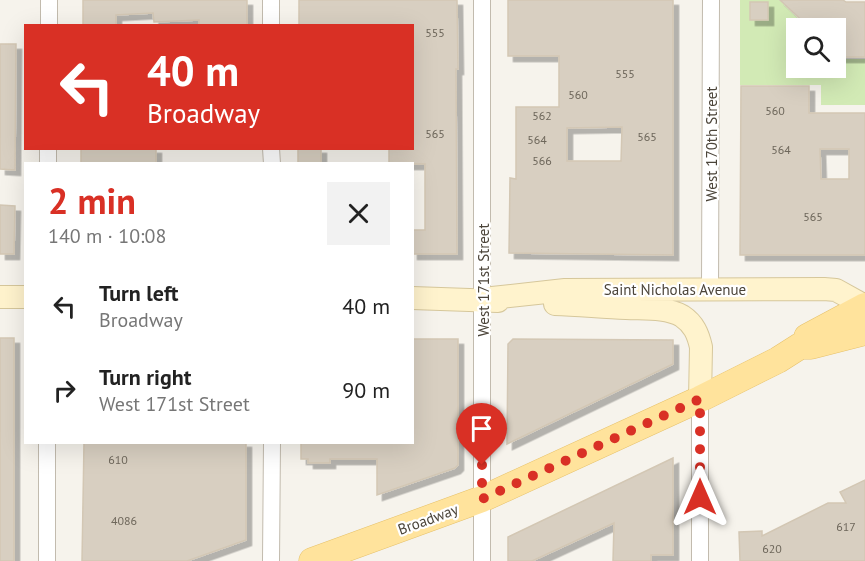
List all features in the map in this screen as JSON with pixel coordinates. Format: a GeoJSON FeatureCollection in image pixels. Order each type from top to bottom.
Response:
{"type":"FeatureCollection","features":[{"type":"Feature","properties":{"kind":"main road","name":"Saint Nicholas Avenue"},"geometry":{"type":"LineString","coordinates":[[483,299],[565,290],[824,289],[836,290],[865,306]]}},
{"type":"Feature","properties":{"kind":"main road"},"geometry":{"type":"LineString","coordinates":[[0,297],[24,297]]}},
{"type":"Feature","properties":{"kind":"main road","name":"Saint Nicholas Avenue"},"geometry":{"type":"LineString","coordinates":[[414,298],[483,299],[671,312],[681,316],[697,332],[701,347],[700,399]]}},
{"type":"Feature","properties":{"kind":"main road","name":"Broadway"},"geometry":{"type":"LineString","coordinates":[[312,561],[482,499],[700,399],[778,360],[800,346],[807,338],[865,306]]}},
{"type":"Feature","properties":{"kind":"main road","name":"Broadway"},"geometry":{"type":"LineString","coordinates":[[800,346],[811,346],[865,332]]}},
{"type":"Feature","properties":{"kind":"street"},"geometry":{"type":"LineString","coordinates":[[49,0],[49,24]]}},
{"type":"Feature","properties":{"kind":"street"},"geometry":{"type":"LineString","coordinates":[[271,0],[271,24]]}},
{"type":"Feature","properties":{"kind":"street","name":"West 171st Street"},"geometry":{"type":"LineString","coordinates":[[482,0],[482,561]]}},
{"type":"Feature","properties":{"kind":"street","name":"West 170th Street"},"geometry":{"type":"LineString","coordinates":[[710,289],[711,0]]}},
{"type":"Feature","properties":{"kind":"street"},"geometry":{"type":"LineString","coordinates":[[700,399],[700,561]]}},
{"type":"Feature","properties":{"kind":"street"},"geometry":{"type":"LineString","coordinates":[[47,444],[47,561]]}},
{"type":"Feature","properties":{"kind":"street"},"geometry":{"type":"LineString","coordinates":[[272,444],[272,561]]}},
{"type":"Feature","properties":{"kind":"green space"},"geometry":{"type":"Polygon","coordinates":[[[740,0],[784,0],[784,5],[798,18],[786,18],[786,78],[846,78],[846,59],[865,59],[865,105],[821,105],[821,85],[740,85],[740,0]]]}},
{"type":"Feature","properties":{"kind":"building"},"geometry":{"type":"Polygon","coordinates":[[[83,0],[247,0],[247,24],[199,24],[199,20],[154,22],[153,13],[116,15],[116,24],[83,24],[83,0]]]}},
{"type":"Feature","properties":{"kind":"building"},"geometry":{"type":"Polygon","coordinates":[[[299,0],[457,0],[457,254],[414,254],[414,230],[425,230],[425,164],[389,162],[389,150],[414,150],[414,24],[299,24],[299,0]]]}},
{"type":"Feature","properties":{"kind":"building"},"geometry":{"type":"Polygon","coordinates":[[[508,0],[673,0],[673,255],[509,253],[510,178],[516,179],[516,107],[559,107],[559,56],[508,56],[508,0]],[[622,127],[567,128],[567,161],[621,161],[622,127]]]}},
{"type":"Feature","properties":{"kind":"building"},"geometry":{"type":"Polygon","coordinates":[[[780,0],[865,2],[865,57],[846,57],[846,18],[799,18],[780,0]]]}},
{"type":"Feature","properties":{"kind":"building"},"geometry":{"type":"Polygon","coordinates":[[[750,2],[768,2],[768,20],[750,20],[750,2]]]}},
{"type":"Feature","properties":{"kind":"building"},"geometry":{"type":"Polygon","coordinates":[[[0,44],[16,44],[15,170],[0,169],[0,44]]]}},
{"type":"Feature","properties":{"kind":"building"},"geometry":{"type":"Polygon","coordinates":[[[741,86],[809,86],[809,113],[865,113],[865,255],[740,255],[741,86]],[[820,149],[821,179],[849,179],[849,149],[820,149]]]}},
{"type":"Feature","properties":{"kind":"building"},"geometry":{"type":"Polygon","coordinates":[[[81,150],[156,150],[156,162],[81,162],[81,150]]]}},
{"type":"Feature","properties":{"kind":"building"},"geometry":{"type":"Polygon","coordinates":[[[298,150],[321,150],[321,162],[298,162],[298,150]]]}},
{"type":"Feature","properties":{"kind":"building"},"geometry":{"type":"Polygon","coordinates":[[[0,205],[15,206],[14,254],[0,254],[0,205]]]}},
{"type":"Feature","properties":{"kind":"building"},"geometry":{"type":"Polygon","coordinates":[[[0,338],[14,338],[14,561],[0,561],[0,338]]]}},
{"type":"Feature","properties":{"kind":"building"},"geometry":{"type":"Polygon","coordinates":[[[414,339],[458,339],[458,465],[455,468],[377,495],[377,459],[330,459],[330,463],[308,463],[308,459],[301,459],[301,444],[414,444],[414,339]]]}},
{"type":"Feature","properties":{"kind":"building"},"geometry":{"type":"Polygon","coordinates":[[[513,339],[673,340],[673,364],[507,444],[508,344],[513,339]]]}},
{"type":"Feature","properties":{"kind":"building"},"geometry":{"type":"Polygon","coordinates":[[[84,444],[246,444],[246,540],[187,561],[82,561],[84,444]]]}},
{"type":"Feature","properties":{"kind":"building"},"geometry":{"type":"Polygon","coordinates":[[[673,458],[673,555],[651,555],[651,561],[613,561],[614,523],[532,561],[508,561],[508,537],[673,458]]]}},
{"type":"Feature","properties":{"kind":"building"},"geometry":{"type":"Polygon","coordinates":[[[865,480],[865,561],[740,561],[739,532],[762,531],[762,536],[828,503],[846,503],[840,492],[865,480]]]}},
{"type":"Feature","properties":{"kind":"route"},"geometry":{"type":"LineString","coordinates":[[482,465],[482,499],[700,399],[700,497]]}}]}
